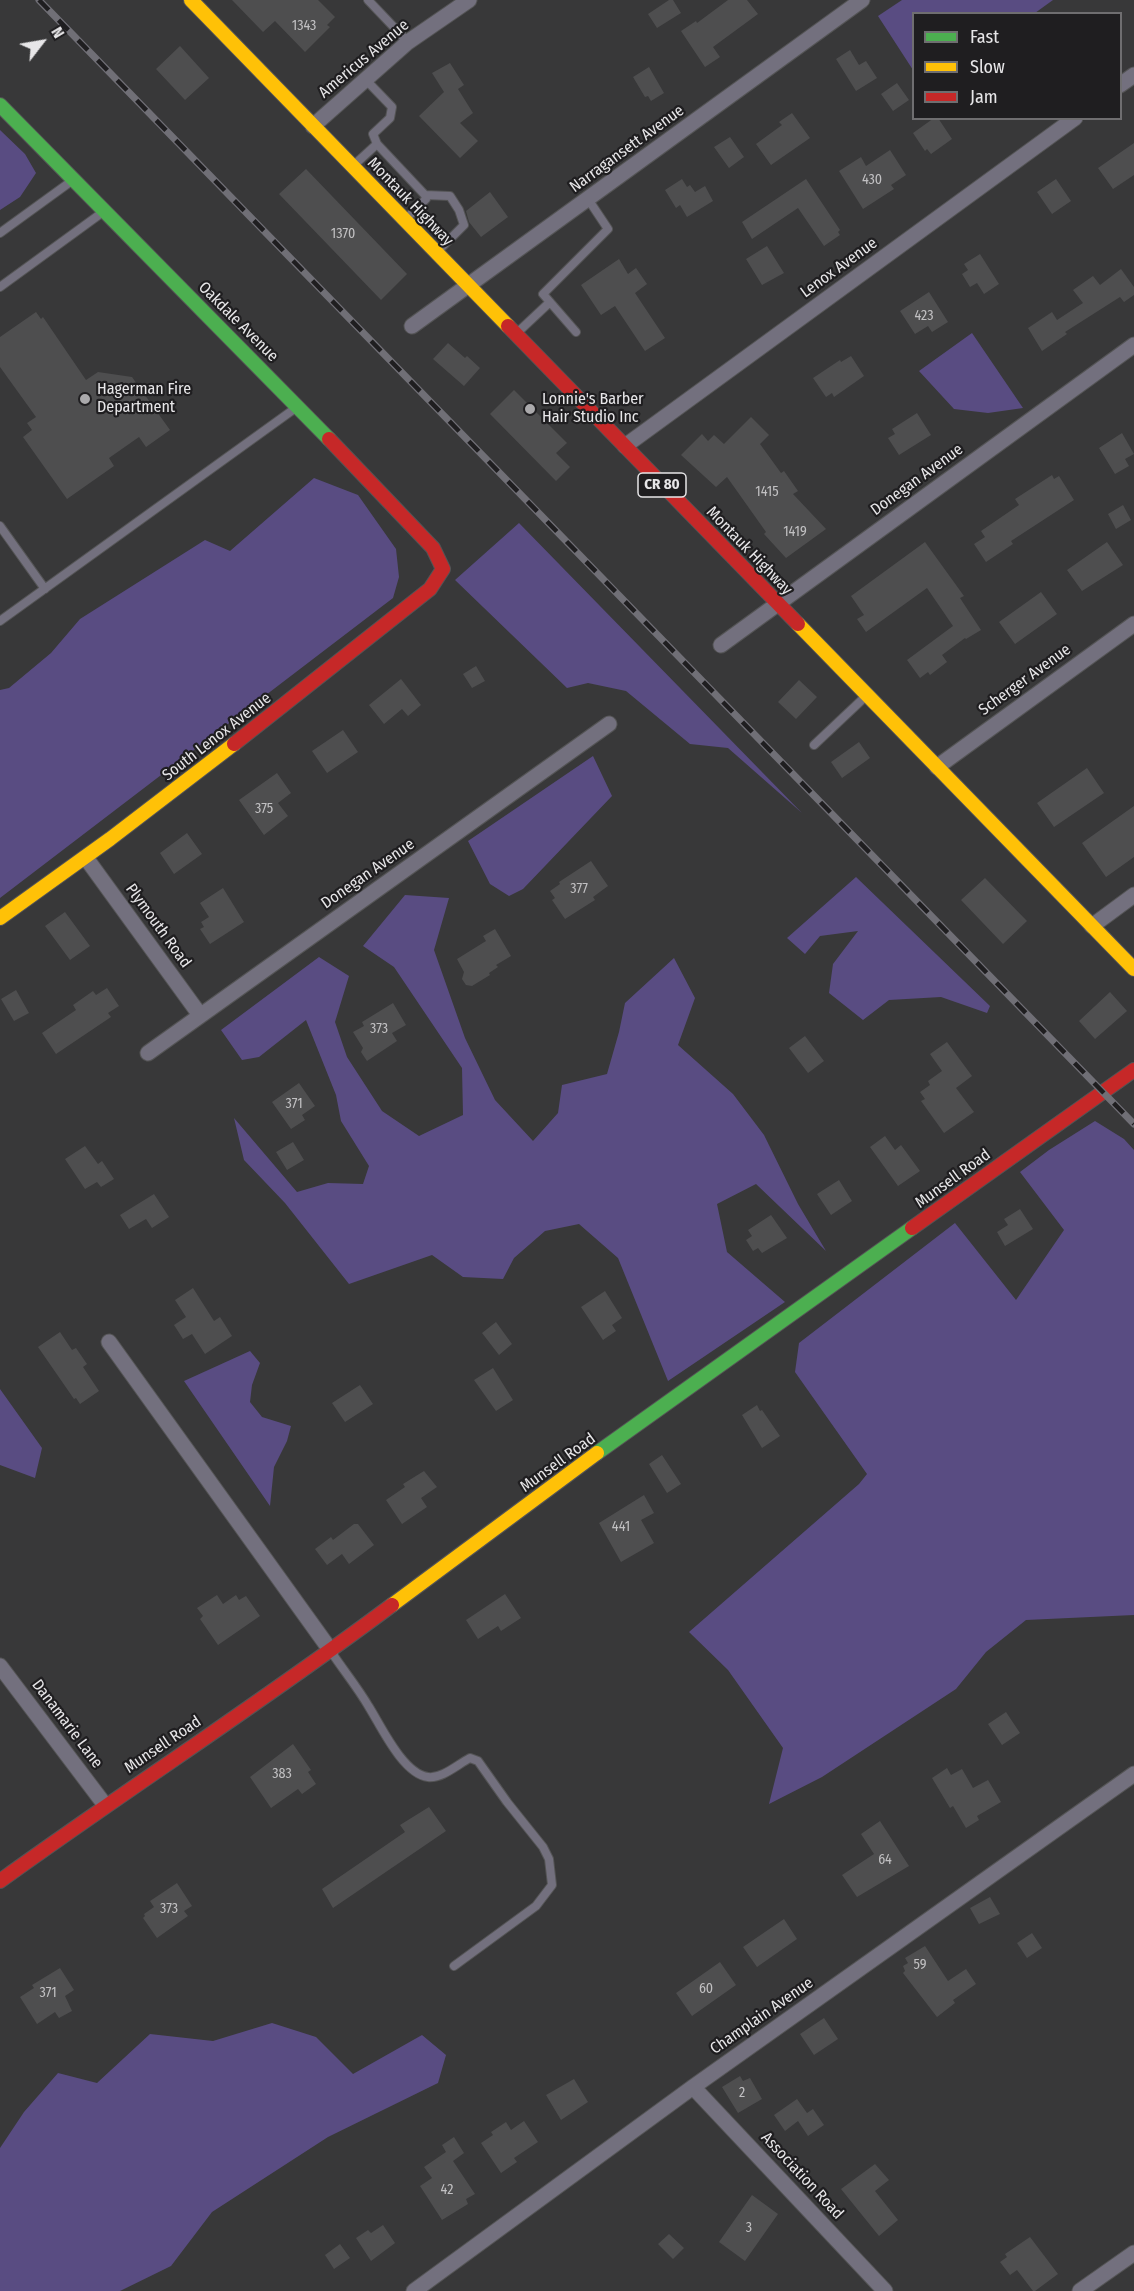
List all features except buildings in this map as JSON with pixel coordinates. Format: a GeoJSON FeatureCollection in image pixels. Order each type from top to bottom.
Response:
{"type":"FeatureCollection","features":[{"type":"Feature","properties":{"kind":"street","name":"Montauk Highway"},"geometry":{"type":"LineString","coordinates":[[191,0],[1134,969]]}},
{"type":"Feature","properties":{"kind":"street","name":"Americus Avenue"},"geometry":{"type":"LineString","coordinates":[[313,126],[408,42],[469,0]]}},
{"type":"Feature","properties":{"kind":"street","name":"Narragansett Avenue"},"geometry":{"type":"LineString","coordinates":[[412,326],[862,0]]}},
{"type":"Feature","properties":{"kind":"street","name":"Oakdale Avenue"},"geometry":{"type":"LineString","coordinates":[[0,105],[298,406],[434,548],[443,569]]}},
{"type":"Feature","properties":{"kind":"street","name":"Lenox Avenue"},"geometry":{"type":"LineString","coordinates":[[625,446],[1072,120]]}},
{"type":"Feature","properties":{"kind":"street","name":"Donegan Avenue"},"geometry":{"type":"LineString","coordinates":[[721,645],[1134,345]]}},
{"type":"Feature","properties":{"kind":"street","name":"South Lenox Avenue"},"geometry":{"type":"LineString","coordinates":[[0,918],[86,858],[261,725],[430,589],[443,569]]}},
{"type":"Feature","properties":{"kind":"street","name":"Scherger Avenue"},"geometry":{"type":"LineString","coordinates":[[937,767],[1134,624]]}},
{"type":"Feature","properties":{"kind":"street","name":"Donegan Avenue"},"geometry":{"type":"LineString","coordinates":[[148,1053],[609,724]]}},
{"type":"Feature","properties":{"kind":"street","name":"Plymouth Road"},"geometry":{"type":"LineString","coordinates":[[86,858],[200,1015]]}},
{"type":"Feature","properties":{"kind":"street"},"geometry":{"type":"LineString","coordinates":[[1092,926],[1134,895]]}},
{"type":"Feature","properties":{"kind":"street","name":"Munsell Road"},"geometry":{"type":"LineString","coordinates":[[0,1881],[105,1805],[331,1651],[581,1465],[1134,1070]]}},
{"type":"Feature","properties":{"kind":"street"},"geometry":{"type":"LineString","coordinates":[[109,1342],[331,1651]]}},
{"type":"Feature","properties":{"kind":"street","name":"Danamarie Lane"},"geometry":{"type":"LineString","coordinates":[[0,1666],[105,1805]]}},
{"type":"Feature","properties":{"kind":"street","name":"Champlain Avenue"},"geometry":{"type":"LineString","coordinates":[[414,2291],[693,2086],[1134,1774]]}},
{"type":"Feature","properties":{"kind":"street","name":"Association Road"},"geometry":{"type":"LineString","coordinates":[[693,2086],[885,2291]]}},
{"type":"Feature","properties":{"kind":"street"},"geometry":{"type":"LineString","coordinates":[[1080,2291],[1134,2253]]}},
{"type":"Feature","properties":{"kind":"lane"},"geometry":{"type":"LineString","coordinates":[[368,0],[408,42]]}},
{"type":"Feature","properties":{"kind":"lane"},"geometry":{"type":"LineString","coordinates":[[366,80],[392,107],[390,118],[373,134],[377,144],[425,195],[450,196],[459,210],[464,225],[436,253]]}},
{"type":"Feature","properties":{"kind":"lane"},"geometry":{"type":"LineString","coordinates":[[352,166],[377,144]]}},
{"type":"Feature","properties":{"kind":"lane"},"geometry":{"type":"LineString","coordinates":[[0,233],[74,179]]}},
{"type":"Feature","properties":{"kind":"lane"},"geometry":{"type":"LineString","coordinates":[[405,220],[426,199],[425,195]]}},
{"type":"Feature","properties":{"kind":"lane"},"geometry":{"type":"LineString","coordinates":[[576,332],[543,294],[608,229],[588,199]]}},
{"type":"Feature","properties":{"kind":"lane"},"geometry":{"type":"LineString","coordinates":[[0,287],[105,211]]}},
{"type":"Feature","properties":{"kind":"lane"},"geometry":{"type":"LineString","coordinates":[[515,334],[550,302]]}},
{"type":"Feature","properties":{"kind":"lane"},"geometry":{"type":"LineString","coordinates":[[0,621],[298,406]]}},
{"type":"Feature","properties":{"kind":"lane"},"geometry":{"type":"LineString","coordinates":[[0,526],[45,589]]}},
{"type":"Feature","properties":{"kind":"lane"},"geometry":{"type":"LineString","coordinates":[[814,745],[868,695]]}},
{"type":"Feature","properties":{"kind":"lane"},"geometry":{"type":"LineString","coordinates":[[331,1651],[389,1741],[406,1763],[424,1777],[431,1778],[470,1758],[478,1761],[543,1847],[549,1859],[552,1885],[536,1906],[454,1966]]}},
{"type":"Feature","properties":{"kind":"shaded area"},"geometry":{"type":"Polygon","coordinates":[[[902,0],[1053,0],[1036,12],[912,12],[912,68],[878,16],[902,0]]]}},
{"type":"Feature","properties":{"kind":"shaded area"},"geometry":{"type":"Polygon","coordinates":[[[0,130],[25,154],[36,173],[20,197],[0,210],[0,130]]]}},
{"type":"Feature","properties":{"kind":"shaded area"},"geometry":{"type":"Polygon","coordinates":[[[972,333],[1023,408],[988,413],[954,409],[919,371],[972,333]]]}},
{"type":"Feature","properties":{"kind":"shaded area"},"geometry":{"type":"Polygon","coordinates":[[[314,478],[358,495],[396,549],[399,577],[393,598],[0,898],[0,690],[9,688],[51,653],[80,619],[205,540],[230,551],[314,478]]]}},
{"type":"Feature","properties":{"kind":"shaded area"},"geometry":{"type":"Polygon","coordinates":[[[519,523],[802,813],[728,748],[690,744],[626,691],[588,683],[567,688],[455,580],[519,523]]]}},
{"type":"Feature","properties":{"kind":"shaded area"},"geometry":{"type":"Polygon","coordinates":[[[593,756],[612,796],[523,889],[509,896],[490,884],[468,841],[593,756]]]}},
{"type":"Feature","properties":{"kind":"shaded area"},"geometry":{"type":"Polygon","coordinates":[[[856,877],[990,1006],[987,1013],[941,997],[889,1000],[863,1020],[829,993],[833,964],[858,931],[820,936],[805,954],[787,938],[856,877]]]}},
{"type":"Feature","properties":{"kind":"shaded area"},"geometry":{"type":"Polygon","coordinates":[[[405,895],[449,898],[434,950],[465,1038],[495,1100],[533,1141],[558,1113],[562,1085],[607,1074],[625,1003],[674,958],[695,998],[678,1045],[733,1094],[764,1135],[798,1204],[826,1251],[756,1184],[717,1204],[727,1252],[785,1302],[668,1381],[618,1258],[579,1224],[545,1231],[514,1258],[503,1279],[463,1277],[432,1255],[349,1284],[285,1203],[244,1160],[234,1118],[297,1192],[328,1183],[363,1184],[369,1166],[341,1121],[336,1095],[306,1020],[259,1057],[242,1060],[221,1030],[319,957],[349,976],[335,1022],[347,1057],[382,1111],[419,1136],[463,1115],[462,1068],[394,967],[363,946],[405,895]]]}},
{"type":"Feature","properties":{"kind":"shaded area"},"geometry":{"type":"Polygon","coordinates":[[[1095,1121],[1124,1139],[1134,1150],[1134,1615],[1026,1620],[986,1652],[956,1689],[822,1777],[769,1804],[783,1748],[728,1670],[689,1632],[859,1484],[867,1474],[795,1372],[799,1343],[955,1223],[1016,1300],[1064,1230],[1020,1172],[1049,1150],[1095,1121]]]}},
{"type":"Feature","properties":{"kind":"shaded area"},"geometry":{"type":"Polygon","coordinates":[[[250,1351],[260,1363],[252,1385],[250,1402],[262,1417],[291,1426],[287,1441],[274,1467],[270,1506],[184,1381],[250,1351]]]}},
{"type":"Feature","properties":{"kind":"shaded area"},"geometry":{"type":"Polygon","coordinates":[[[0,1389],[42,1448],[35,1478],[0,1465],[0,1389]]]}},
{"type":"Feature","properties":{"kind":"shaded area"},"geometry":{"type":"Polygon","coordinates":[[[272,2023],[316,2037],[353,2074],[422,2035],[446,2055],[438,2083],[328,2137],[212,2212],[171,2266],[120,2291],[0,2291],[0,2148],[24,2112],[58,2073],[97,2083],[150,2034],[213,2041],[272,2023]]]}},
{"type":"Feature","properties":{"kind":"railway"},"geometry":{"type":"LineString","coordinates":[[39,0],[1134,1124]]}},
{"type":"Feature","properties":{"kind":"traffic: fast"},"geometry":{"type":"LineString","coordinates":[[0,105],[329,439]]}},
{"type":"Feature","properties":{"kind":"traffic: fast"},"geometry":{"type":"LineString","coordinates":[[597,1453],[912,1228]]}},
{"type":"Feature","properties":{"kind":"traffic: slow"},"geometry":{"type":"LineString","coordinates":[[191,0],[508,326]]}},
{"type":"Feature","properties":{"kind":"traffic: slow"},"geometry":{"type":"LineString","coordinates":[[798,624],[1134,969]]}},
{"type":"Feature","properties":{"kind":"traffic: slow"},"geometry":{"type":"LineString","coordinates":[[0,918],[110,839],[234,744]]}},
{"type":"Feature","properties":{"kind":"traffic: slow"},"geometry":{"type":"LineString","coordinates":[[392,1605],[597,1453]]}},
{"type":"Feature","properties":{"kind":"traffic: jam"},"geometry":{"type":"LineString","coordinates":[[508,326],[798,624]]}},
{"type":"Feature","properties":{"kind":"traffic: jam"},"geometry":{"type":"LineString","coordinates":[[234,744],[430,589],[443,569],[433,548],[329,439]]}},
{"type":"Feature","properties":{"kind":"traffic: jam"},"geometry":{"type":"LineString","coordinates":[[912,1228],[1134,1070]]}},
{"type":"Feature","properties":{"kind":"traffic: jam"},"geometry":{"type":"LineString","coordinates":[[0,1881],[392,1605]]}},
{"type":"Feature","properties":{"kind":"place","name":"Hagerman Fire Department"},"geometry":{"type":"Point","coordinates":[85,399]}},
{"type":"Feature","properties":{"kind":"place","name":"Lonnie's Barber Hair Studio Inc"},"geometry":{"type":"Point","coordinates":[530,409]}}]}
